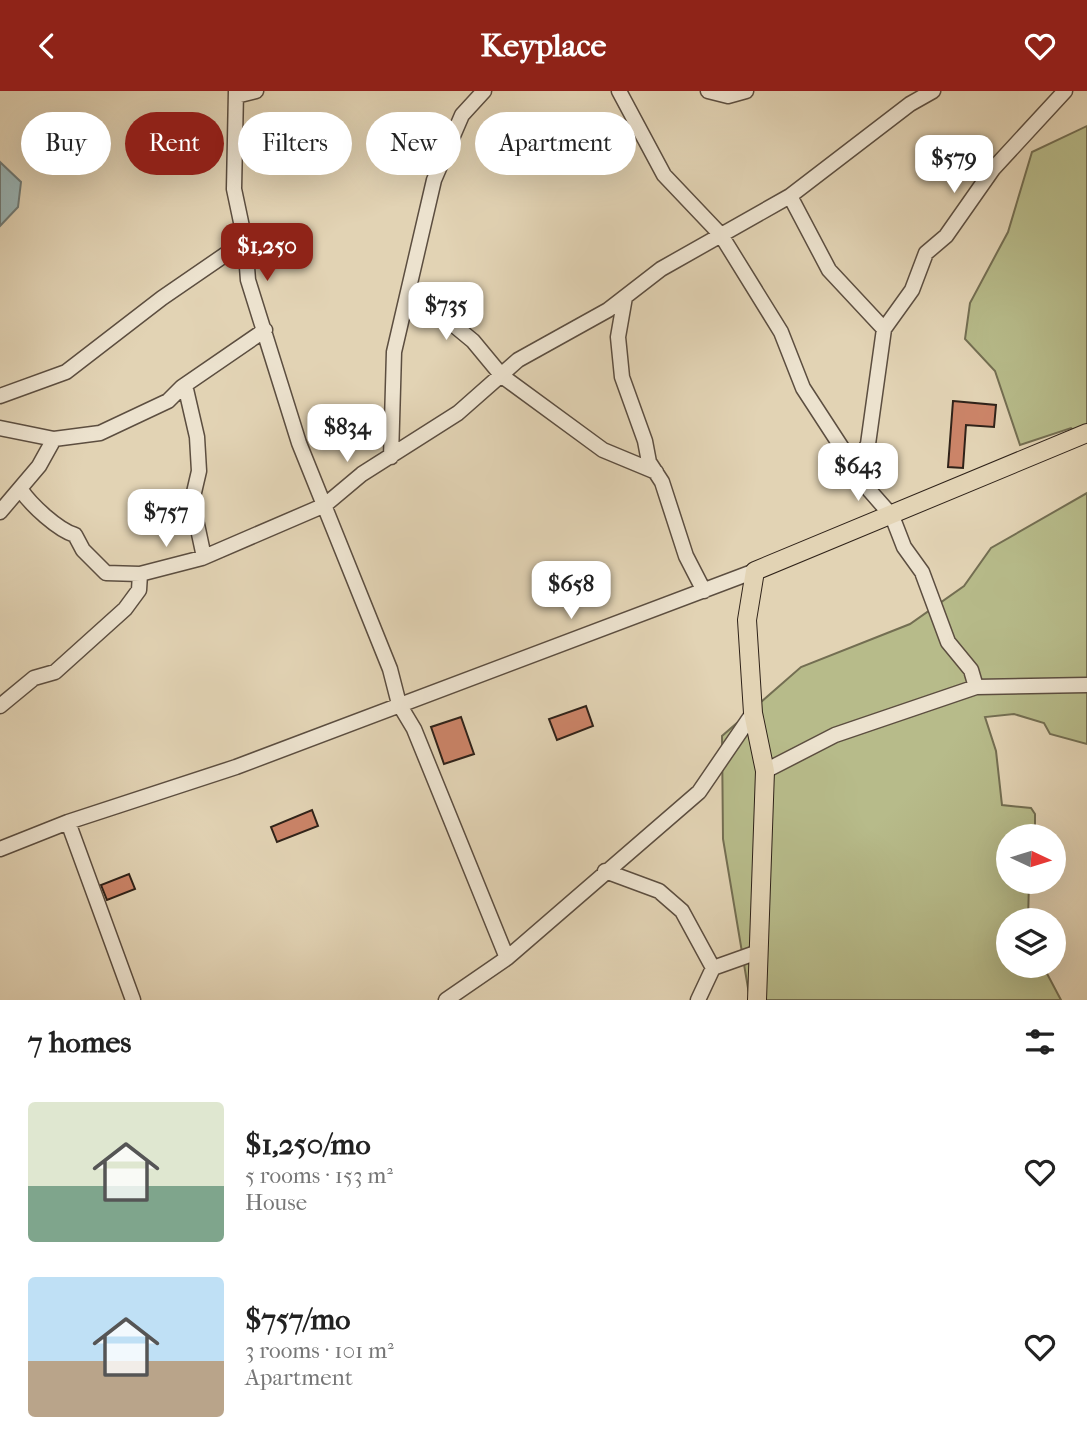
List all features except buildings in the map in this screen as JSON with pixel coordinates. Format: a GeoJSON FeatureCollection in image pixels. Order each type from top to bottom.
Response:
{"type":"FeatureCollection","features":[{"type":"Feature","properties":{"kind":"main road"},"geometry":{"type":"LineString","coordinates":[[757,1000],[765,771],[752,713],[747,620],[755,571],[1087,433]]}},
{"type":"Feature","properties":{"kind":"street"},"geometry":{"type":"LineString","coordinates":[[256,91],[236,94],[234,188],[248,280],[299,443],[390,669],[399,704],[414,729],[508,958]]}},
{"type":"Feature","properties":{"kind":"street"},"geometry":{"type":"LineString","coordinates":[[391,457],[394,352],[435,180],[446,147],[462,115],[484,91]]}},
{"type":"Feature","properties":{"kind":"street"},"geometry":{"type":"LineString","coordinates":[[619,91],[664,175],[721,235],[781,332],[803,388],[870,491],[892,516],[904,547],[922,572],[948,642],[971,670],[976,687]]}},
{"type":"Feature","properties":{"kind":"street"},"geometry":{"type":"LineString","coordinates":[[708,91],[728,96],[746,91]]}},
{"type":"Feature","properties":{"kind":"street"},"geometry":{"type":"LineString","coordinates":[[21,490],[35,509],[67,533],[75,535],[83,550],[106,573],[140,574],[204,557],[325,505],[362,474],[458,413],[518,360],[608,310],[661,269],[790,196],[910,104],[933,91]]}},
{"type":"Feature","properties":{"kind":"street"},"geometry":{"type":"LineString","coordinates":[[856,467],[868,444],[884,329],[912,290],[926,253],[946,236],[993,170],[1065,91]]}},
{"type":"Feature","properties":{"kind":"street"},"geometry":{"type":"LineString","coordinates":[[790,196],[828,270],[884,329]]}},
{"type":"Feature","properties":{"kind":"street"},"geometry":{"type":"LineString","coordinates":[[0,396],[66,372],[162,298],[244,241]]}},
{"type":"Feature","properties":{"kind":"street"},"geometry":{"type":"LineString","coordinates":[[410,289],[472,341],[502,376],[603,450],[656,472]]}},
{"type":"Feature","properties":{"kind":"street"},"geometry":{"type":"LineString","coordinates":[[625,297],[618,337],[622,377],[645,441],[649,462],[662,482],[686,556],[704,591]]}},
{"type":"Feature","properties":{"kind":"street"},"geometry":{"type":"LineString","coordinates":[[0,428],[54,439],[100,432],[169,401],[185,385],[265,330]]}},
{"type":"Feature","properties":{"kind":"street"},"geometry":{"type":"LineString","coordinates":[[185,385],[197,437],[199,471],[192,501],[204,557]]}},
{"type":"Feature","properties":{"kind":"street"},"geometry":{"type":"LineString","coordinates":[[0,512],[21,490],[54,439]]}},
{"type":"Feature","properties":{"kind":"street"},"geometry":{"type":"LineString","coordinates":[[0,849],[68,822],[236,767],[755,571]]}},
{"type":"Feature","properties":{"kind":"street"},"geometry":{"type":"LineString","coordinates":[[0,706],[34,678],[55,672],[125,609],[139,590],[140,574]]}},
{"type":"Feature","properties":{"kind":"street"},"geometry":{"type":"LineString","coordinates":[[765,771],[835,736],[976,687],[1087,685]]}},
{"type":"Feature","properties":{"kind":"street"},"geometry":{"type":"LineString","coordinates":[[446,1000],[508,958],[699,792],[752,713]]}},
{"type":"Feature","properties":{"kind":"street"},"geometry":{"type":"LineString","coordinates":[[68,822],[133,1000]]}},
{"type":"Feature","properties":{"kind":"street"},"geometry":{"type":"LineString","coordinates":[[605,871],[659,891],[682,911],[713,968]]}},
{"type":"Feature","properties":{"kind":"street"},"geometry":{"type":"LineString","coordinates":[[698,1000],[713,968],[758,953]]}},
{"type":"Feature","properties":{"kind":"green space"},"geometry":{"type":"Polygon","coordinates":[[[1087,126],[1087,441],[1071,428],[1020,445],[995,371],[965,339],[970,303],[1008,232],[1032,152],[1087,126]]]}},
{"type":"Feature","properties":{"kind":"green space"},"geometry":{"type":"Polygon","coordinates":[[[1087,493],[1087,744],[1050,734],[1044,723],[1014,714],[985,717],[996,751],[1002,805],[1031,808],[1035,814],[1035,824],[996,824],[996,894],[1029,894],[1028,908],[996,908],[996,978],[1049,978],[1061,1000],[750,1000],[723,839],[722,736],[801,667],[910,624],[964,586],[991,548],[1087,493]]]}},
{"type":"Feature","properties":{"kind":"water"},"geometry":{"type":"Polygon","coordinates":[[[0,162],[21,182],[18,207],[0,226],[0,162]]]}}]}
